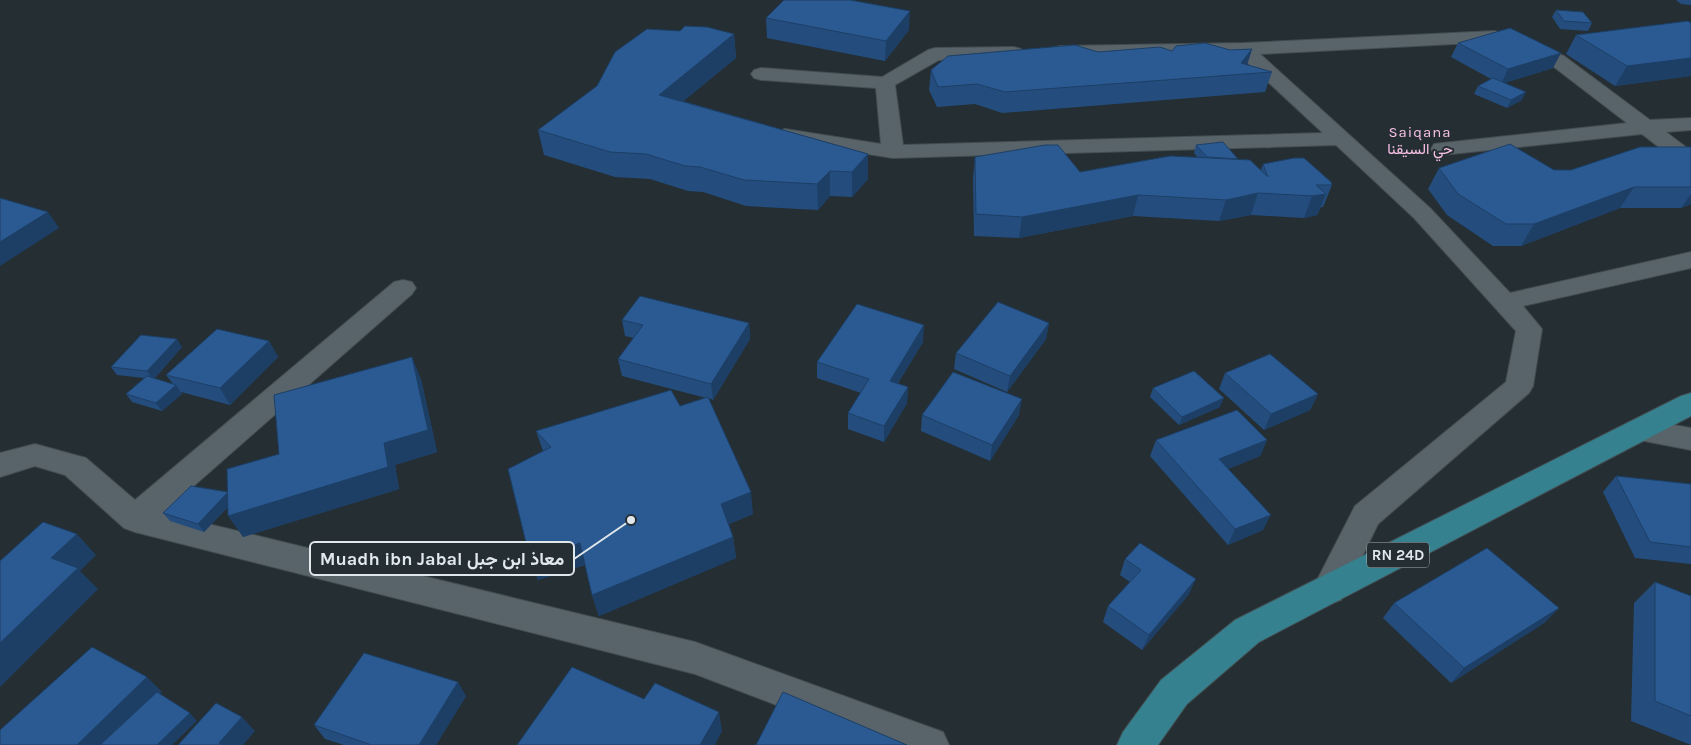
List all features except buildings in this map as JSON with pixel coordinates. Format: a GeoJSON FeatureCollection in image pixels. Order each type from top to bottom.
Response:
{"type":"FeatureCollection","features":[{"type":"Feature","properties":{"kind":"main road","name":"RN 24D"},"geometry":{"type":"LineString","coordinates":[[1136,745],[1174,692],[1247,631],[1691,402]]}},
{"type":"Feature","properties":{"kind":"street"},"geometry":{"type":"LineString","coordinates":[[761,74],[885,83],[935,54],[1244,49],[1495,36],[1557,60],[1691,161]]}},
{"type":"Feature","properties":{"kind":"street"},"geometry":{"type":"LineString","coordinates":[[1244,49],[1422,213],[1529,329],[1519,386],[1366,515],[1329,590]]}},
{"type":"Feature","properties":{"kind":"street"},"geometry":{"type":"LineString","coordinates":[[885,83],[893,152]]}},
{"type":"Feature","properties":{"kind":"street"},"geometry":{"type":"LineString","coordinates":[[1442,149],[1646,127],[1691,124]]}},
{"type":"Feature","properties":{"kind":"street"},"geometry":{"type":"LineString","coordinates":[[770,132],[893,152],[1342,139]]}},
{"type":"Feature","properties":{"kind":"street"},"geometry":{"type":"LineString","coordinates":[[1505,302],[1691,260]]}},
{"type":"Feature","properties":{"kind":"street"},"geometry":{"type":"LineString","coordinates":[[134,519],[403,288]]}},
{"type":"Feature","properties":{"kind":"street"},"geometry":{"type":"LineString","coordinates":[[1639,430],[1691,439]]}},
{"type":"Feature","properties":{"kind":"street"},"geometry":{"type":"LineString","coordinates":[[0,465],[35,456],[76,466],[134,519],[695,658],[930,745]]}},
{"type":"Feature","properties":{"kind":"place","name":"Muadh ibn Jabal معاذ ابن جبل"},"geometry":{"type":"Point","coordinates":[631,520]}},
{"type":"Feature","properties":{"kind":"district","name":"Saiqana حي السيقنا"},"geometry":{"type":"Point","coordinates":[1420,140]}}]}
